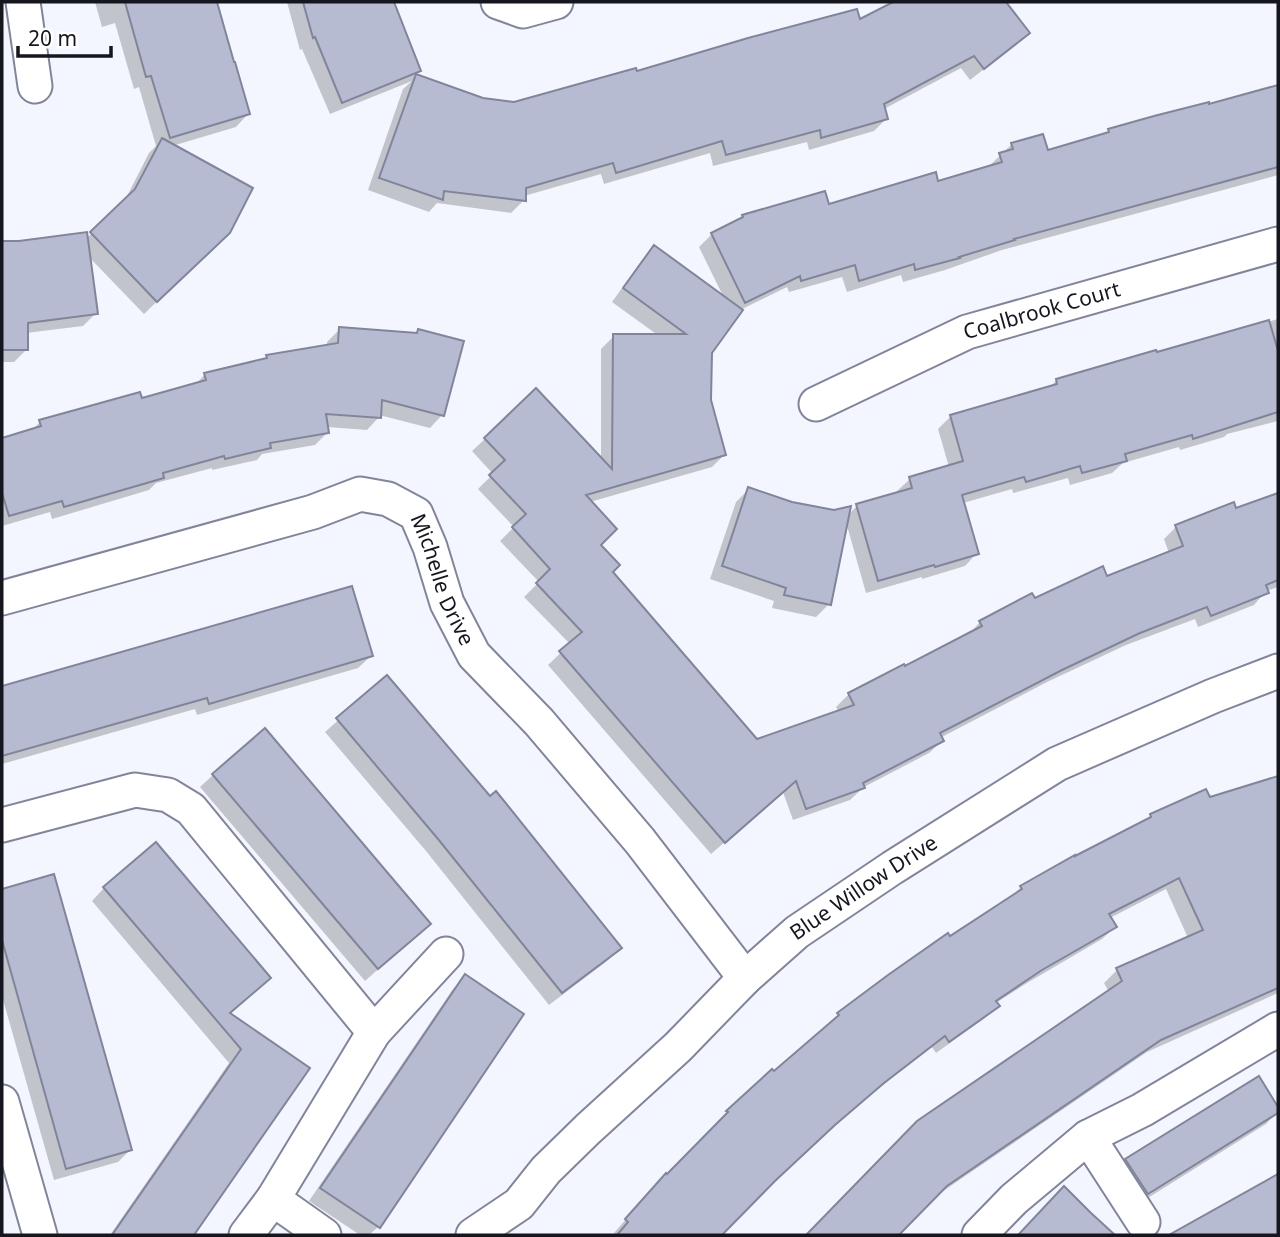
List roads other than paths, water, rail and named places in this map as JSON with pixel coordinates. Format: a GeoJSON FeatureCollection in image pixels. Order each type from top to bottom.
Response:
{"type":"FeatureCollection","features":[{"type":"Feature","properties":{"kind":"street"},"geometry":{"type":"LineString","coordinates":[[23,2],[35,86]]}},
{"type":"Feature","properties":{"kind":"street"},"geometry":{"type":"LineString","coordinates":[[498,2],[523,10],[556,2]]}},
{"type":"Feature","properties":{"kind":"street","name":"Coalbrook Court"},"geometry":{"type":"LineString","coordinates":[[816,404],[967,332],[1278,244]]}},
{"type":"Feature","properties":{"kind":"street","name":"Michelle Drive"},"geometry":{"type":"LineString","coordinates":[[2,598],[313,512],[360,494],[388,499],[416,514],[430,547],[447,603],[474,655],[539,722],[640,841],[745,978]]}},
{"type":"Feature","properties":{"kind":"street","name":"Blue Willow Drive"},"geometry":{"type":"LineString","coordinates":[[473,1235],[519,1204],[546,1170],[678,1047],[745,978],[797,932],[892,868],[1057,764],[1213,696],[1278,671]]}},
{"type":"Feature","properties":{"kind":"street"},"geometry":{"type":"LineString","coordinates":[[2,825],[135,790],[168,795],[191,810],[374,1032]]}},
{"type":"Feature","properties":{"kind":"street"},"geometry":{"type":"LineString","coordinates":[[246,1235],[273,1199],[374,1032],[446,954]]}},
{"type":"Feature","properties":{"kind":"street"},"geometry":{"type":"LineString","coordinates":[[979,1235],[1014,1199],[1088,1137],[1142,1110],[1278,1029]]}},
{"type":"Feature","properties":{"kind":"street"},"geometry":{"type":"LineString","coordinates":[[2,1102],[40,1235]]}},
{"type":"Feature","properties":{"kind":"street"},"geometry":{"type":"LineString","coordinates":[[1088,1137],[1143,1222]]}},
{"type":"Feature","properties":{"kind":"street"},"geometry":{"type":"LineString","coordinates":[[273,1199],[324,1235]]}},
{"type":"Feature","properties":{"kind":"street","name":"Blue Willow Drive"},"geometry":{"type":"LineString","coordinates":[[508,1235],[519,1204]]}}]}
